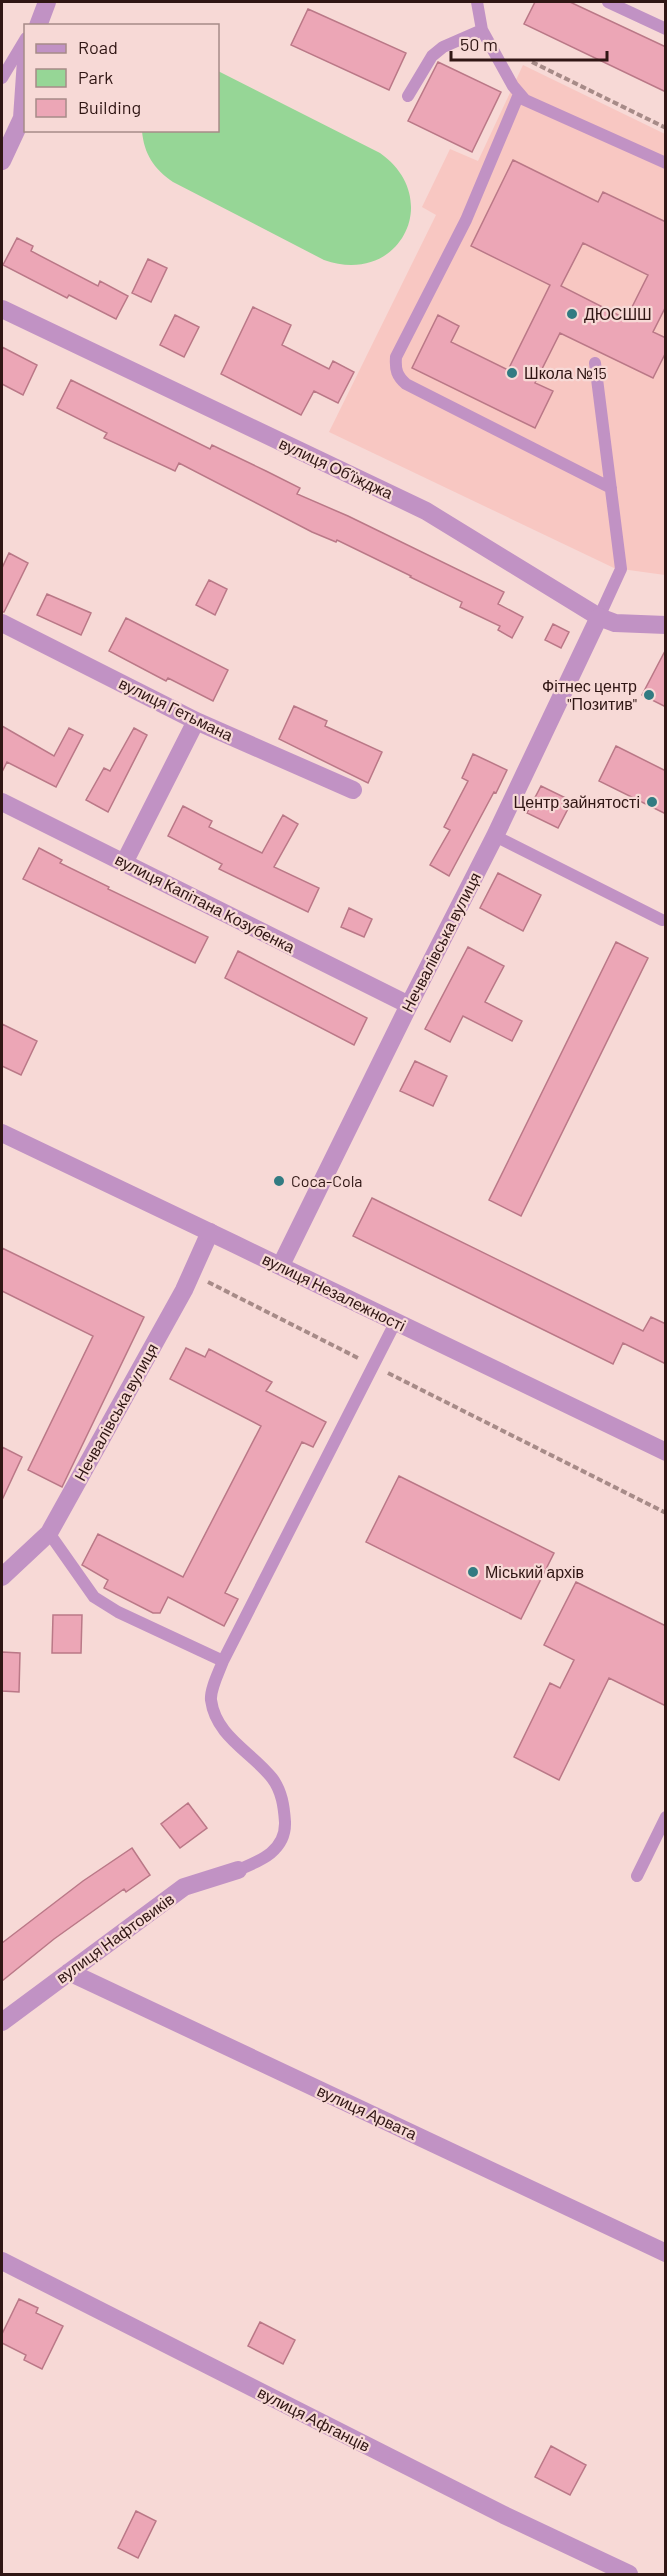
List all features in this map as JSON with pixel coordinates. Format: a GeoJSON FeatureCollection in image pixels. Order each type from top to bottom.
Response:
{"type":"FeatureCollection","features":[{"type":"Feature","properties":{"kind":"street"},"geometry":{"type":"LineString","coordinates":[[38,24],[42,3]]}},
{"type":"Feature","properties":{"kind":"street"},"geometry":{"type":"LineString","coordinates":[[2,160],[22,118],[24,89]]}},
{"type":"Feature","properties":{"kind":"street","name":"вулиця Обʼїжджа"},"geometry":{"type":"LineString","coordinates":[[2,309],[426,511],[599,617],[615,623],[666,625]]}},
{"type":"Feature","properties":{"kind":"street","name":"Нечвалівська вулиця"},"geometry":{"type":"LineString","coordinates":[[281,1265],[495,836],[599,617]]}},
{"type":"Feature","properties":{"kind":"street","name":"вулиця Гетьмана"},"geometry":{"type":"LineString","coordinates":[[2,623],[196,721],[353,790]]}},
{"type":"Feature","properties":{"kind":"street"},"geometry":{"type":"LineString","coordinates":[[124,863],[196,721]]}},
{"type":"Feature","properties":{"kind":"street","name":"вулиця Капітана Козубенка"},"geometry":{"type":"LineString","coordinates":[[2,802],[409,1005]]}},
{"type":"Feature","properties":{"kind":"street","name":"вулиця Незалежності"},"geometry":{"type":"LineString","coordinates":[[2,1133],[281,1265],[395,1323],[666,1452]]}},
{"type":"Feature","properties":{"kind":"street","name":"Нечвалівська вулиця"},"geometry":{"type":"LineString","coordinates":[[2,1577],[49,1533],[184,1290],[210,1232]]}},
{"type":"Feature","properties":{"kind":"street","name":"вулиця Нафтовиків"},"geometry":{"type":"LineString","coordinates":[[2,2022],[184,1887],[237,1870]]}},
{"type":"Feature","properties":{"kind":"street","name":"вулиця Арвата"},"geometry":{"type":"LineString","coordinates":[[69,1972],[666,2253]]}},
{"type":"Feature","properties":{"kind":"street","name":"вулиця Афганців"},"geometry":{"type":"LineString","coordinates":[[2,2261],[504,2515],[629,2574]]}},
{"type":"Feature","properties":{"kind":"lane"},"geometry":{"type":"LineString","coordinates":[[477,2],[482,30],[519,94],[525,100],[666,163]]}},
{"type":"Feature","properties":{"kind":"lane"},"geometry":{"type":"LineString","coordinates":[[608,2],[666,29]]}},
{"type":"Feature","properties":{"kind":"lane"},"geometry":{"type":"LineString","coordinates":[[34,24],[42,3]]}},
{"type":"Feature","properties":{"kind":"lane"},"geometry":{"type":"LineString","coordinates":[[408,96],[432,56],[443,47],[482,30]]}},
{"type":"Feature","properties":{"kind":"lane"},"geometry":{"type":"LineString","coordinates":[[2,78],[24,41]]}},
{"type":"Feature","properties":{"kind":"lane"},"geometry":{"type":"LineString","coordinates":[[519,94],[466,220],[396,357],[395,368],[399,378],[406,384],[610,488]]}},
{"type":"Feature","properties":{"kind":"lane"},"geometry":{"type":"LineString","coordinates":[[595,363],[621,569],[599,617]]}},
{"type":"Feature","properties":{"kind":"lane"},"geometry":{"type":"LineString","coordinates":[[495,836],[662,920]]}},
{"type":"Feature","properties":{"kind":"lane"},"geometry":{"type":"LineString","coordinates":[[237,1870],[266,1859],[278,1846],[285,1829],[284,1803],[273,1779],[221,1729],[211,1699],[223,1661],[395,1323]]}},
{"type":"Feature","properties":{"kind":"lane"},"geometry":{"type":"LineString","coordinates":[[49,1533],[94,1597],[118,1612],[223,1661]]}},
{"type":"Feature","properties":{"kind":"lane"},"geometry":{"type":"LineString","coordinates":[[638,1876],[666,1817]]}},
{"type":"Feature","properties":{"kind":"path"},"geometry":{"type":"LineString","coordinates":[[532,62],[666,128]]}},
{"type":"Feature","properties":{"kind":"path"},"geometry":{"type":"LineString","coordinates":[[191,1274],[666,1513]]}},
{"type":"Feature","properties":{"kind":"shaded area","name":"Школа №15"},"geometry":{"type":"Polygon","coordinates":[[[523,65],[665,134],[665,575],[614,568],[329,432],[436,215],[422,207],[450,149],[478,161],[523,65]]]}},
{"type":"Feature","properties":{"kind":"green space"},"geometry":{"type":"Polygon","coordinates":[[[219,72],[380,153],[399,172],[409,193],[411,214],[404,234],[392,250],[374,261],[351,265],[324,260],[173,182],[160,172],[151,160],[142,132],[219,132],[219,72]]]}},
{"type":"Feature","properties":{"kind":"building"},"geometry":{"type":"Polygon","coordinates":[[[535,2],[570,2],[666,47],[666,92],[524,24],[535,2]]]}},
{"type":"Feature","properties":{"kind":"building"},"geometry":{"type":"Polygon","coordinates":[[[308,9],[406,53],[389,90],[291,45],[308,9]]]}},
{"type":"Feature","properties":{"kind":"building"},"geometry":{"type":"Polygon","coordinates":[[[438,62],[501,92],[472,152],[408,121],[438,62]]]}},
{"type":"Feature","properties":{"kind":"building"},"geometry":{"type":"Polygon","coordinates":[[[513,160],[598,202],[603,192],[666,222],[666,306],[653,332],[666,338],[666,352],[653,378],[560,333],[535,383],[553,391],[535,428],[412,368],[438,315],[459,326],[451,342],[508,370],[550,285],[471,246],[513,160]],[[583,243],[561,286],[626,319],[648,275],[583,243]]]}},
{"type":"Feature","properties":{"kind":"building"},"geometry":{"type":"Polygon","coordinates":[[[17,238],[33,246],[31,251],[98,286],[100,281],[128,296],[116,319],[69,295],[67,298],[3,265],[17,238]]]}},
{"type":"Feature","properties":{"kind":"building"},"geometry":{"type":"Polygon","coordinates":[[[148,259],[167,268],[151,302],[132,293],[148,259]]]}},
{"type":"Feature","properties":{"kind":"building"},"geometry":{"type":"Polygon","coordinates":[[[253,307],[291,325],[282,345],[329,369],[333,361],[354,372],[338,403],[314,391],[301,415],[221,374],[253,307]]]}},
{"type":"Feature","properties":{"kind":"building"},"geometry":{"type":"Polygon","coordinates":[[[175,315],[199,327],[184,357],[160,345],[175,315]]]}},
{"type":"Feature","properties":{"kind":"building"},"geometry":{"type":"Polygon","coordinates":[[[2,347],[37,365],[23,395],[2,384],[2,347]]]}},
{"type":"Feature","properties":{"kind":"building"},"geometry":{"type":"Polygon","coordinates":[[[71,380],[210,449],[212,445],[266,471],[300,488],[297,494],[348,516],[504,592],[498,604],[523,617],[512,638],[498,630],[500,626],[460,607],[462,602],[411,576],[337,540],[336,542],[312,532],[179,463],[175,471],[104,438],[107,433],[57,408],[71,380]]]}},
{"type":"Feature","properties":{"kind":"building"},"geometry":{"type":"Polygon","coordinates":[[[9,553],[28,563],[2,612],[2,568],[9,553]]]}},
{"type":"Feature","properties":{"kind":"building"},"geometry":{"type":"Polygon","coordinates":[[[209,580],[227,589],[215,615],[196,605],[209,580]]]}},
{"type":"Feature","properties":{"kind":"building"},"geometry":{"type":"Polygon","coordinates":[[[47,594],[91,613],[81,635],[37,615],[47,594]]]}},
{"type":"Feature","properties":{"kind":"building"},"geometry":{"type":"Polygon","coordinates":[[[126,618],[228,670],[213,701],[168,678],[166,681],[109,651],[126,618]]]}},
{"type":"Feature","properties":{"kind":"building"},"geometry":{"type":"Polygon","coordinates":[[[553,624],[569,632],[561,648],[545,640],[553,624]]]}},
{"type":"Feature","properties":{"kind":"building"},"geometry":{"type":"Polygon","coordinates":[[[666,649],[666,707],[642,695],[666,649]]]}},
{"type":"Feature","properties":{"kind":"building"},"geometry":{"type":"Polygon","coordinates":[[[294,706],[327,721],[325,726],[382,752],[368,783],[279,739],[294,706]]]}},
{"type":"Feature","properties":{"kind":"building"},"geometry":{"type":"Polygon","coordinates":[[[2,726],[54,756],[69,728],[83,735],[56,787],[7,762],[2,772],[2,726]]]}},
{"type":"Feature","properties":{"kind":"building"},"geometry":{"type":"Polygon","coordinates":[[[134,728],[147,735],[108,812],[86,800],[104,768],[110,771],[134,728]]]}},
{"type":"Feature","properties":{"kind":"building"},"geometry":{"type":"Polygon","coordinates":[[[616,746],[666,771],[666,814],[599,781],[616,746]]]}},
{"type":"Feature","properties":{"kind":"building"},"geometry":{"type":"Polygon","coordinates":[[[473,754],[507,770],[449,876],[430,865],[450,830],[444,827],[468,781],[462,778],[473,754]]]}},
{"type":"Feature","properties":{"kind":"building"},"geometry":{"type":"Polygon","coordinates":[[[541,786],[572,801],[558,828],[527,813],[541,786]]]}},
{"type":"Feature","properties":{"kind":"building"},"geometry":{"type":"Polygon","coordinates":[[[183,806],[212,821],[209,827],[262,853],[283,815],[298,824],[274,867],[319,888],[308,912],[219,869],[222,864],[168,836],[183,806]]]}},
{"type":"Feature","properties":{"kind":"building"},"geometry":{"type":"Polygon","coordinates":[[[39,848],[62,860],[60,863],[109,887],[108,889],[208,937],[195,963],[23,879],[39,848]]]}},
{"type":"Feature","properties":{"kind":"building"},"geometry":{"type":"Polygon","coordinates":[[[498,873],[541,895],[523,931],[480,908],[498,873]]]}},
{"type":"Feature","properties":{"kind":"building"},"geometry":{"type":"Polygon","coordinates":[[[349,908],[372,919],[364,937],[341,927],[349,908]]]}},
{"type":"Feature","properties":{"kind":"building"},"geometry":{"type":"Polygon","coordinates":[[[616,942],[648,958],[521,1216],[489,1200],[616,942]]]}},
{"type":"Feature","properties":{"kind":"building"},"geometry":{"type":"Polygon","coordinates":[[[468,947],[504,966],[485,1002],[522,1021],[512,1041],[463,1016],[450,1042],[425,1029],[468,947]]]}},
{"type":"Feature","properties":{"kind":"building"},"geometry":{"type":"Polygon","coordinates":[[[238,951],[367,1018],[354,1045],[225,978],[238,951]]]}},
{"type":"Feature","properties":{"kind":"building"},"geometry":{"type":"Polygon","coordinates":[[[2,1024],[37,1041],[21,1075],[2,1066],[2,1024]]]}},
{"type":"Feature","properties":{"kind":"building"},"geometry":{"type":"Polygon","coordinates":[[[415,1061],[447,1076],[433,1106],[400,1091],[415,1061]]]}},
{"type":"Feature","properties":{"kind":"building"},"geometry":{"type":"Polygon","coordinates":[[[372,1198],[643,1331],[651,1317],[666,1324],[666,1364],[623,1343],[613,1364],[353,1236],[372,1198]]]}},
{"type":"Feature","properties":{"kind":"building"},"geometry":{"type":"Polygon","coordinates":[[[2,1248],[144,1317],[62,1487],[28,1470],[93,1336],[2,1291],[2,1248]]]}},
{"type":"Feature","properties":{"kind":"building"},"geometry":{"type":"Polygon","coordinates":[[[186,1348],[205,1357],[209,1349],[272,1382],[266,1391],[326,1422],[313,1447],[302,1442],[225,1593],[238,1599],[224,1626],[168,1597],[160,1613],[153,1613],[104,1588],[108,1580],[82,1565],[98,1534],[183,1577],[261,1426],[170,1379],[186,1348]]]}},
{"type":"Feature","properties":{"kind":"building"},"geometry":{"type":"Polygon","coordinates":[[[2,1447],[22,1457],[2,1500],[2,1447]]]}},
{"type":"Feature","properties":{"kind":"building"},"geometry":{"type":"Polygon","coordinates":[[[399,1476],[554,1553],[521,1619],[366,1542],[399,1476]]]}},
{"type":"Feature","properties":{"kind":"building"},"geometry":{"type":"Polygon","coordinates":[[[576,1582],[666,1626],[666,1706],[609,1678],[559,1780],[514,1757],[550,1683],[560,1688],[574,1660],[544,1645],[576,1582]]]}},
{"type":"Feature","properties":{"kind":"building"},"geometry":{"type":"Polygon","coordinates":[[[53,1615],[82,1615],[81,1653],[52,1653],[53,1615]]]}},
{"type":"Feature","properties":{"kind":"building"},"geometry":{"type":"Polygon","coordinates":[[[2,1652],[20,1653],[19,1692],[2,1691],[2,1652]]]}},
{"type":"Feature","properties":{"kind":"building"},"geometry":{"type":"Polygon","coordinates":[[[188,1803],[207,1828],[180,1848],[161,1824],[188,1803]]]}},
{"type":"Feature","properties":{"kind":"building"},"geometry":{"type":"Polygon","coordinates":[[[132,1848],[150,1875],[126,1892],[124,1889],[54,1939],[2,1981],[2,1943],[83,1881],[132,1848]]]}},
{"type":"Feature","properties":{"kind":"building"},"geometry":{"type":"Polygon","coordinates":[[[19,2299],[38,2308],[36,2313],[63,2326],[42,2369],[24,2360],[26,2355],[2,2343],[2,2334],[19,2299]]]}},
{"type":"Feature","properties":{"kind":"building"},"geometry":{"type":"Polygon","coordinates":[[[260,2322],[295,2340],[283,2364],[248,2346],[260,2322]]]}},
{"type":"Feature","properties":{"kind":"building"},"geometry":{"type":"Polygon","coordinates":[[[551,2446],[586,2465],[570,2495],[535,2477],[551,2446]]]}},
{"type":"Feature","properties":{"kind":"building"},"geometry":{"type":"Polygon","coordinates":[[[136,2511],[156,2521],[138,2558],[118,2548],[136,2511]]]}},
{"type":"Feature","properties":{"kind":"place","name":"ДЮСШШ"},"geometry":{"type":"Point","coordinates":[572,314]}},
{"type":"Feature","properties":{"kind":"place","name":"Школа №15"},"geometry":{"type":"Point","coordinates":[512,373]}},
{"type":"Feature","properties":{"kind":"place","name":"Фітнес центр \"Позитив\""},"geometry":{"type":"Point","coordinates":[649,695]}},
{"type":"Feature","properties":{"kind":"place","name":"Центр зайнятості"},"geometry":{"type":"Point","coordinates":[652,802]}},
{"type":"Feature","properties":{"kind":"place","name":"Coca-Cola"},"geometry":{"type":"Point","coordinates":[279,1181]}},
{"type":"Feature","properties":{"kind":"place","name":"Міський архів"},"geometry":{"type":"Point","coordinates":[473,1572]}}]}
